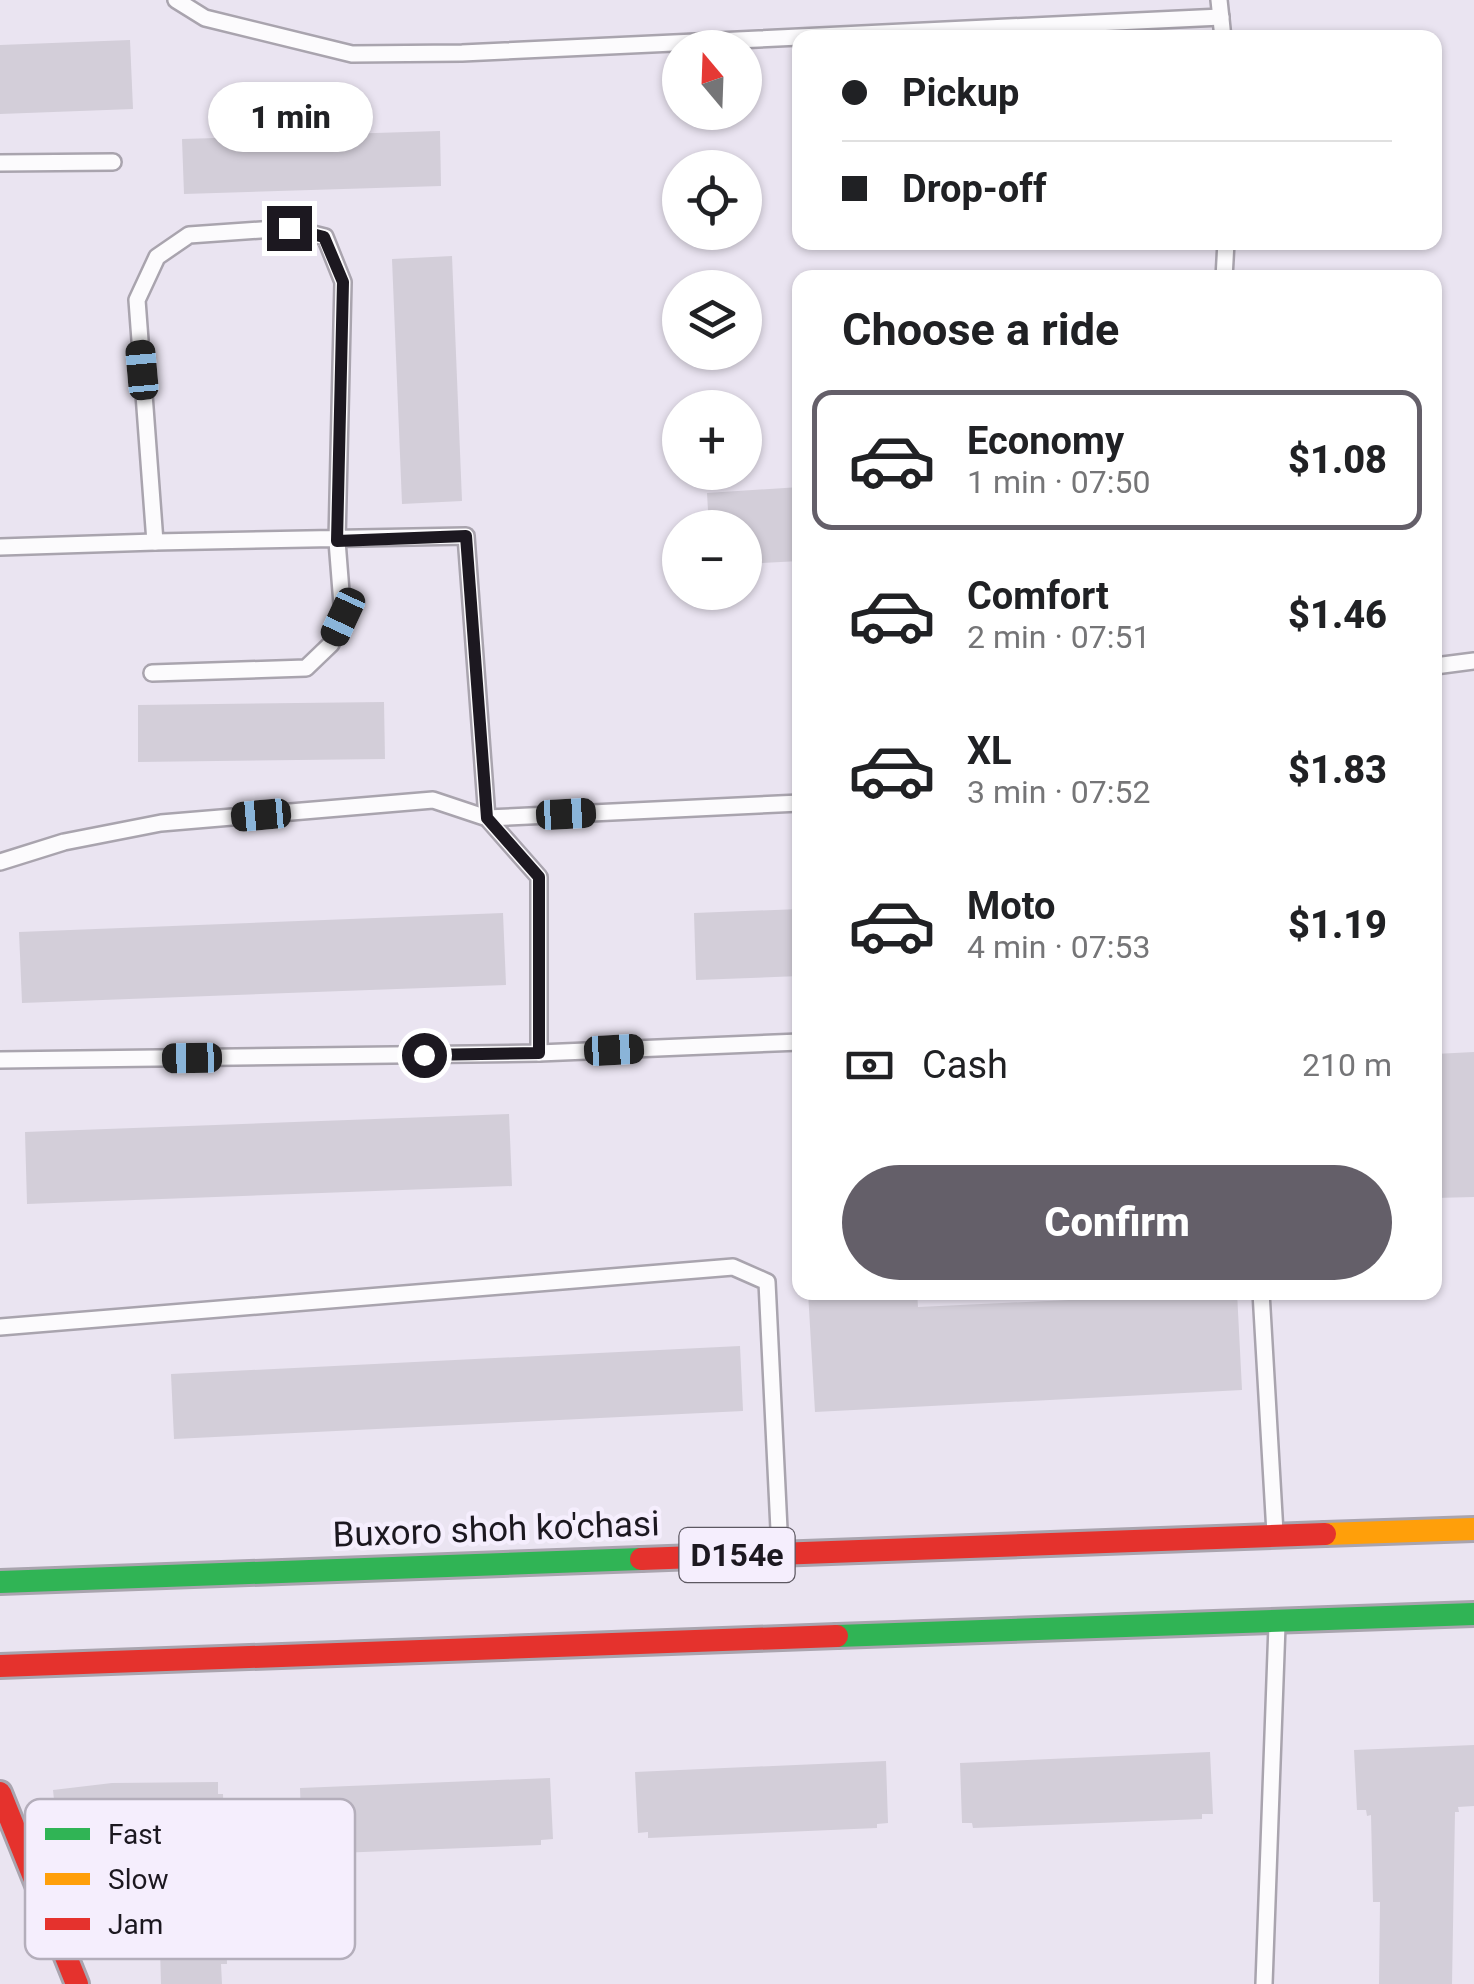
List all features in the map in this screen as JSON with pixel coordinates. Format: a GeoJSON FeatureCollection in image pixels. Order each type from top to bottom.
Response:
{"type":"FeatureCollection","features":[{"type":"Feature","properties":{"kind":"main road","name":"Buxoro shoh ko'chasi"},"geometry":{"type":"LineString","coordinates":[[0,1582],[1474,1529]]}},
{"type":"Feature","properties":{"kind":"main road"},"geometry":{"type":"LineString","coordinates":[[0,1666],[1474,1614]]}},
{"type":"Feature","properties":{"kind":"main road"},"geometry":{"type":"LineString","coordinates":[[0,1793],[25,1855]]}},
{"type":"Feature","properties":{"kind":"main road"},"geometry":{"type":"LineString","coordinates":[[67,1959],[77,1984]]}},
{"type":"Feature","properties":{"kind":"lane"},"geometry":{"type":"LineString","coordinates":[[176,0],[206,18],[352,54],[792,37]]}},
{"type":"Feature","properties":{"kind":"lane"},"geometry":{"type":"LineString","coordinates":[[1219,0],[1222,30]]}},
{"type":"Feature","properties":{"kind":"lane"},"geometry":{"type":"LineString","coordinates":[[947,30],[1221,17]]}},
{"type":"Feature","properties":{"kind":"lane"},"geometry":{"type":"LineString","coordinates":[[0,162],[113,162]]}},
{"type":"Feature","properties":{"kind":"lane"},"geometry":{"type":"LineString","coordinates":[[152,673],[306,668],[331,644],[343,617],[337,541],[343,282],[324,237],[289,228],[189,235],[157,257],[136,300],[155,542]]}},
{"type":"Feature","properties":{"kind":"lane"},"geometry":{"type":"LineString","coordinates":[[0,546],[466,536],[487,818],[539,877],[539,1053]]}},
{"type":"Feature","properties":{"kind":"lane"},"geometry":{"type":"LineString","coordinates":[[1442,665],[1474,661]]}},
{"type":"Feature","properties":{"kind":"lane"},"geometry":{"type":"LineString","coordinates":[[0,862],[64,842],[161,823],[433,800],[487,818],[792,802]]}},
{"type":"Feature","properties":{"kind":"lane"},"geometry":{"type":"LineString","coordinates":[[0,1060],[539,1053],[792,1042]]}},
{"type":"Feature","properties":{"kind":"lane"},"geometry":{"type":"LineString","coordinates":[[0,1326],[733,1267],[767,1282],[781,1554]]}},
{"type":"Feature","properties":{"kind":"lane"},"geometry":{"type":"LineString","coordinates":[[1261,1300],[1276,1536]]}},
{"type":"Feature","properties":{"kind":"lane"},"geometry":{"type":"LineString","coordinates":[[1264,1984],[1277,1621]]}},
{"type":"Feature","properties":{"kind":"building"},"geometry":{"type":"Polygon","coordinates":[[[130,40],[133,109],[0,114],[0,45],[130,40]]]}},
{"type":"Feature","properties":{"kind":"building"},"geometry":{"type":"Polygon","coordinates":[[[440,131],[441,186],[184,194],[182,139],[440,131]]]}},
{"type":"Feature","properties":{"kind":"building"},"geometry":{"type":"Polygon","coordinates":[[[452,256],[462,501],[402,504],[392,259],[452,256]]]}},
{"type":"Feature","properties":{"kind":"building"},"geometry":{"type":"Polygon","coordinates":[[[792,488],[792,561],[762,563],[762,510],[708,510],[707,493],[792,488]]]}},
{"type":"Feature","properties":{"kind":"building"},"geometry":{"type":"Polygon","coordinates":[[[384,702],[385,759],[138,762],[138,705],[384,702]]]}},
{"type":"Feature","properties":{"kind":"building"},"geometry":{"type":"Polygon","coordinates":[[[792,909],[792,976],[696,980],[694,913],[792,909]]]}},
{"type":"Feature","properties":{"kind":"building"},"geometry":{"type":"Polygon","coordinates":[[[503,913],[506,985],[22,1003],[19,932],[503,913]]]}},
{"type":"Feature","properties":{"kind":"building"},"geometry":{"type":"Polygon","coordinates":[[[1474,1052],[1474,1197],[1442,1198],[1442,1054],[1474,1052]]]}},
{"type":"Feature","properties":{"kind":"building"},"geometry":{"type":"Polygon","coordinates":[[[509,1114],[512,1186],[27,1204],[25,1132],[509,1114]]]}},
{"type":"Feature","properties":{"kind":"building"},"geometry":{"type":"Polygon","coordinates":[[[808,1300],[918,1300],[918,1307],[1067,1300],[1237,1300],[1242,1390],[815,1412],[808,1300]]]}},
{"type":"Feature","properties":{"kind":"building"},"geometry":{"type":"Polygon","coordinates":[[[740,1346],[743,1411],[174,1439],[171,1374],[740,1346]]]}},
{"type":"Feature","properties":{"kind":"building"},"geometry":{"type":"Polygon","coordinates":[[[1474,1745],[1474,1806],[1458,1807],[1459,1812],[1455,1812],[1452,1984],[1379,1984],[1380,1902],[1373,1902],[1371,1815],[1367,1816],[1366,1810],[1357,1810],[1354,1750],[1474,1745]]]}},
{"type":"Feature","properties":{"kind":"building"},"geometry":{"type":"Polygon","coordinates":[[[1210,1752],[1213,1814],[1202,1814],[1202,1819],[973,1828],[972,1823],[962,1823],[960,1763],[1210,1752]]]}},
{"type":"Feature","properties":{"kind":"building"},"geometry":{"type":"Polygon","coordinates":[[[886,1761],[888,1823],[877,1824],[877,1828],[648,1838],[648,1832],[638,1833],[635,1772],[886,1761]]]}},
{"type":"Feature","properties":{"kind":"building"},"geometry":{"type":"Polygon","coordinates":[[[550,1778],[553,1839],[541,1840],[541,1845],[355,1852],[355,1799],[300,1799],[300,1788],[550,1778]]]}},
{"type":"Feature","properties":{"kind":"building"},"geometry":{"type":"Polygon","coordinates":[[[218,1782],[218,1794],[223,1794],[223,1799],[54,1799],[53,1790],[112,1783],[218,1782]]]}},
{"type":"Feature","properties":{"kind":"building"},"geometry":{"type":"Polygon","coordinates":[[[160,1959],[227,1959],[227,1964],[221,1964],[222,1984],[161,1984],[160,1959]]]}},
{"type":"Feature","properties":{"kind":"traffic: fast"},"geometry":{"type":"LineString","coordinates":[[0,1582],[641,1559]]}},
{"type":"Feature","properties":{"kind":"traffic: fast"},"geometry":{"type":"LineString","coordinates":[[837,1636],[1474,1614]]}},
{"type":"Feature","properties":{"kind":"traffic: slow"},"geometry":{"type":"LineString","coordinates":[[1325,1534],[1474,1529]]}},
{"type":"Feature","properties":{"kind":"traffic: jam"},"geometry":{"type":"LineString","coordinates":[[641,1559],[1325,1534]]}},
{"type":"Feature","properties":{"kind":"traffic: jam"},"geometry":{"type":"LineString","coordinates":[[0,1666],[837,1636]]}},
{"type":"Feature","properties":{"kind":"traffic: jam"},"geometry":{"type":"LineString","coordinates":[[0,1793],[25,1855]]}},
{"type":"Feature","properties":{"kind":"traffic: jam"},"geometry":{"type":"LineString","coordinates":[[67,1959],[77,1984]]}},
{"type":"Feature","properties":{"kind":"route"},"geometry":{"type":"LineString","coordinates":[[289,228],[324,237],[343,282],[337,541],[466,536],[487,818],[539,877],[539,1053],[424,1055]]}}]}
